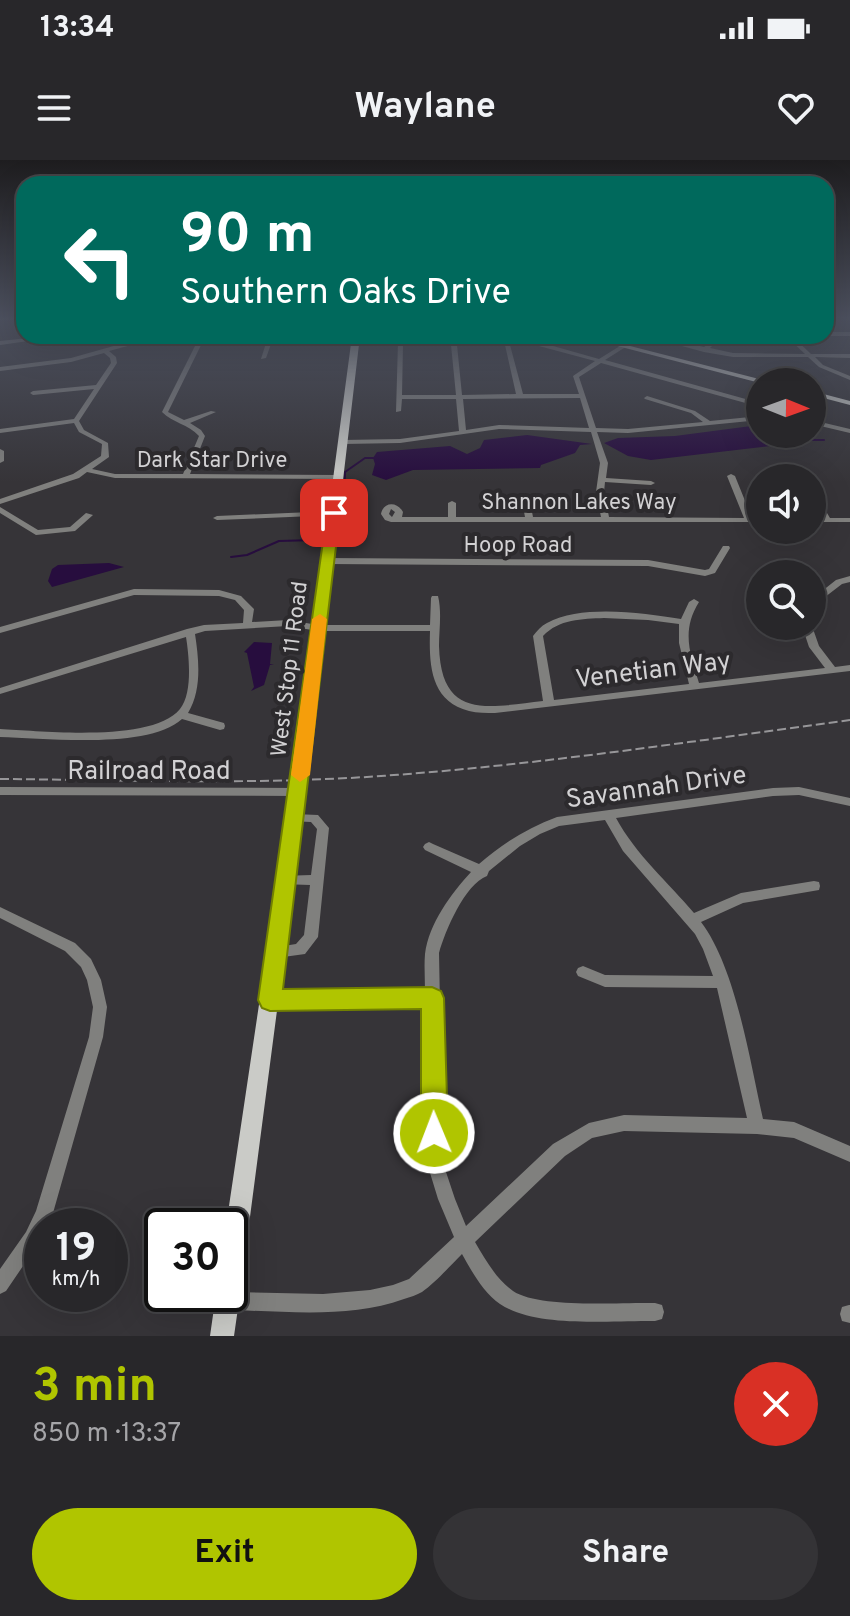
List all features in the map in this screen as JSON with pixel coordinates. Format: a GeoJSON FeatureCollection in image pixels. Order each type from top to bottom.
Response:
{"type":"FeatureCollection","features":[{"type":"Feature","properties":{"kind":"main road","name":"West Stop 11 Road"},"geometry":{"type":"LineString","coordinates":[[240,1208],[298,792],[311,627],[328,561],[352,373]]}},
{"type":"Feature","properties":{"kind":"main road"},"geometry":{"type":"LineString","coordinates":[[826,397],[850,403]]}},
{"type":"Feature","properties":{"kind":"main road","name":"West Stop 11 Road"},"geometry":{"type":"LineString","coordinates":[[222,1336],[225,1312]]}},
{"type":"Feature","properties":{"kind":"street"},"geometry":{"type":"LineString","coordinates":[[0,431],[76,421],[107,373]]}},
{"type":"Feature","properties":{"kind":"street"},"geometry":{"type":"LineString","coordinates":[[184,373],[165,412],[196,428],[202,436],[186,476]]}},
{"type":"Feature","properties":{"kind":"street"},"geometry":{"type":"LineString","coordinates":[[398,411],[399,373]]}},
{"type":"Feature","properties":{"kind":"street"},"geometry":{"type":"LineString","coordinates":[[457,373],[463,432]]}},
{"type":"Feature","properties":{"kind":"street"},"geometry":{"type":"LineString","coordinates":[[515,373],[520,396]]}},
{"type":"Feature","properties":{"kind":"street"},"geometry":{"type":"LineString","coordinates":[[580,373],[576,376],[581,396],[604,463],[600,498],[605,519]]}},
{"type":"Feature","properties":{"kind":"street"},"geometry":{"type":"LineString","coordinates":[[645,373],[746,401]]}},
{"type":"Feature","properties":{"kind":"street"},"geometry":{"type":"LineString","coordinates":[[33,393],[98,387]]}},
{"type":"Feature","properties":{"kind":"street"},"geometry":{"type":"LineString","coordinates":[[399,397],[581,396]]}},
{"type":"Feature","properties":{"kind":"street"},"geometry":{"type":"LineString","coordinates":[[647,398],[693,412],[709,423]]}},
{"type":"Feature","properties":{"kind":"street"},"geometry":{"type":"LineString","coordinates":[[183,423],[213,412]]}},
{"type":"Feature","properties":{"kind":"street"},"geometry":{"type":"LineString","coordinates":[[344,440],[426,437],[521,425],[653,430],[746,419]]}},
{"type":"Feature","properties":{"kind":"street"},"geometry":{"type":"LineString","coordinates":[[0,502],[88,470],[105,457],[107,447],[81,431],[76,421]]}},
{"type":"Feature","properties":{"kind":"street"},"geometry":{"type":"LineString","coordinates":[[826,425],[850,431]]}},
{"type":"Feature","properties":{"kind":"street"},"geometry":{"type":"LineString","coordinates":[[0,451],[0,461]]}},
{"type":"Feature","properties":{"kind":"street","name":"Dark Star Drive"},"geometry":{"type":"LineString","coordinates":[[88,470],[115,476],[338,477]]}},
{"type":"Feature","properties":{"kind":"street"},"geometry":{"type":"LineString","coordinates":[[731,476],[746,513]]}},
{"type":"Feature","properties":{"kind":"street"},"geometry":{"type":"LineString","coordinates":[[602,480],[651,483]]}},
{"type":"Feature","properties":{"kind":"street"},"geometry":{"type":"LineString","coordinates":[[525,496],[529,518]]}},
{"type":"Feature","properties":{"kind":"street"},"geometry":{"type":"LineString","coordinates":[[452,503],[452,518]]}},
{"type":"Feature","properties":{"kind":"street"},"geometry":{"type":"LineString","coordinates":[[0,509],[36,533],[72,529],[89,515]]}},
{"type":"Feature","properties":{"kind":"street"},"geometry":{"type":"LineString","coordinates":[[217,518],[334,513]]}},
{"type":"Feature","properties":{"kind":"street","name":"Shannon Lakes Way"},"geometry":{"type":"LineString","coordinates":[[398,519],[746,520]]}},
{"type":"Feature","properties":{"kind":"street"},"geometry":{"type":"LineString","coordinates":[[827,520],[850,520]]}},
{"type":"Feature","properties":{"kind":"street","name":"Hoop Road"},"geometry":{"type":"LineString","coordinates":[[328,561],[648,563],[707,573],[712,571],[726,548]]}},
{"type":"Feature","properties":{"kind":"street"},"geometry":{"type":"LineString","coordinates":[[826,593],[839,582],[850,579]]}},
{"type":"Feature","properties":{"kind":"street"},"geometry":{"type":"LineString","coordinates":[[0,630],[134,592],[230,595],[249,609],[250,626]]}},
{"type":"Feature","properties":{"kind":"street"},"geometry":{"type":"LineString","coordinates":[[0,691],[190,631],[250,626],[435,628],[435,598]]}},
{"type":"Feature","properties":{"kind":"street"},"geometry":{"type":"LineString","coordinates":[[694,602],[681,622],[695,687]]}},
{"type":"Feature","properties":{"kind":"street"},"geometry":{"type":"LineString","coordinates":[[549,703],[538,644],[541,631],[551,622],[576,617],[681,622]]}},
{"type":"Feature","properties":{"kind":"street","name":"Venetian Way"},"geometry":{"type":"LineString","coordinates":[[435,628],[438,685],[445,694],[462,705],[490,710],[850,668]]}},
{"type":"Feature","properties":{"kind":"street"},"geometry":{"type":"LineString","coordinates":[[0,733],[132,734],[158,728],[182,715],[191,698],[190,631]]}},
{"type":"Feature","properties":{"kind":"street"},"geometry":{"type":"LineString","coordinates":[[812,640],[832,670]]}},
{"type":"Feature","properties":{"kind":"street"},"geometry":{"type":"LineString","coordinates":[[182,715],[220,726]]}},
{"type":"Feature","properties":{"kind":"street","name":"Railroad Road"},"geometry":{"type":"LineString","coordinates":[[0,791],[298,792]]}},
{"type":"Feature","properties":{"kind":"street","name":"Savannah Drive"},"geometry":{"type":"LineString","coordinates":[[655,1312],[535,1308],[514,1302],[489,1280],[442,1194],[435,1163],[432,953],[436,934],[447,910],[511,844],[532,830],[557,822],[773,792],[810,792],[850,802]]}},
{"type":"Feature","properties":{"kind":"street"},"geometry":{"type":"LineString","coordinates":[[608,815],[627,851],[692,920],[710,946],[757,1126]]}},
{"type":"Feature","properties":{"kind":"street"},"geometry":{"type":"LineString","coordinates":[[276,952],[300,950],[310,941],[322,825],[314,818],[294,818]]}},
{"type":"Feature","properties":{"kind":"street"},"geometry":{"type":"LineString","coordinates":[[429,847],[483,872]]}},
{"type":"Feature","properties":{"kind":"street"},"geometry":{"type":"LineString","coordinates":[[286,880],[317,880]]}},
{"type":"Feature","properties":{"kind":"street"},"geometry":{"type":"LineString","coordinates":[[692,920],[741,898],[814,886]]}},
{"type":"Feature","properties":{"kind":"street"},"geometry":{"type":"LineString","coordinates":[[0,912],[70,947],[86,963],[100,1007],[96,1037],[44,1213],[32,1238],[0,1285]]}},
{"type":"Feature","properties":{"kind":"street"},"geometry":{"type":"LineString","coordinates":[[583,972],[605,981],[721,982]]}},
{"type":"Feature","properties":{"kind":"street"},"geometry":{"type":"LineString","coordinates":[[270,1000],[432,998]]}},
{"type":"Feature","properties":{"kind":"street"},"geometry":{"type":"LineString","coordinates":[[248,1293],[360,1301],[392,1297],[415,1286],[467,1241],[559,1150],[589,1131],[624,1123],[757,1126],[794,1130],[850,1154]]}},
{"type":"Feature","properties":{"kind":"shaded area"},"geometry":{"type":"Polygon","coordinates":[[[746,427],[746,448],[753,448],[651,460],[628,456],[604,443],[618,438],[675,436],[746,427]]]}},
{"type":"Feature","properties":{"kind":"shaded area"},"geometry":{"type":"Polygon","coordinates":[[[527,435],[592,444],[580,445],[575,453],[540,468],[413,470],[386,480],[372,475],[373,458],[377,452],[450,446],[467,454],[480,448],[484,440],[527,435]]]}},
{"type":"Feature","properties":{"kind":"shaded area"},"geometry":{"type":"Polygon","coordinates":[[[109,563],[124,567],[52,587],[48,581],[52,569],[58,565],[109,563]]]}},
{"type":"Feature","properties":{"kind":"shaded area"},"geometry":{"type":"Polygon","coordinates":[[[254,642],[272,643],[270,664],[274,665],[270,665],[264,685],[251,691],[254,687],[247,653],[244,652],[254,642]]]}},
{"type":"Feature","properties":{"kind":"waterway"},"geometry":{"type":"LineString","coordinates":[[338,514],[344,512],[345,472],[365,458],[373,458]]}},
{"type":"Feature","properties":{"kind":"waterway"},"geometry":{"type":"LineString","coordinates":[[231,557],[247,555],[279,541],[315,540],[329,518]]}},
{"type":"Feature","properties":{"kind":"railway"},"geometry":{"type":"LineString","coordinates":[[0,779],[238,781],[381,776],[557,759],[850,720]]}},
{"type":"Feature","properties":{"kind":"slow traffic"},"geometry":{"type":"LineString","coordinates":[[300,775],[320,619]]}},
{"type":"Feature","properties":{"kind":"route"},"geometry":{"type":"LineString","coordinates":[[334,513],[270,1000],[432,998],[434,1133]]}}]}
